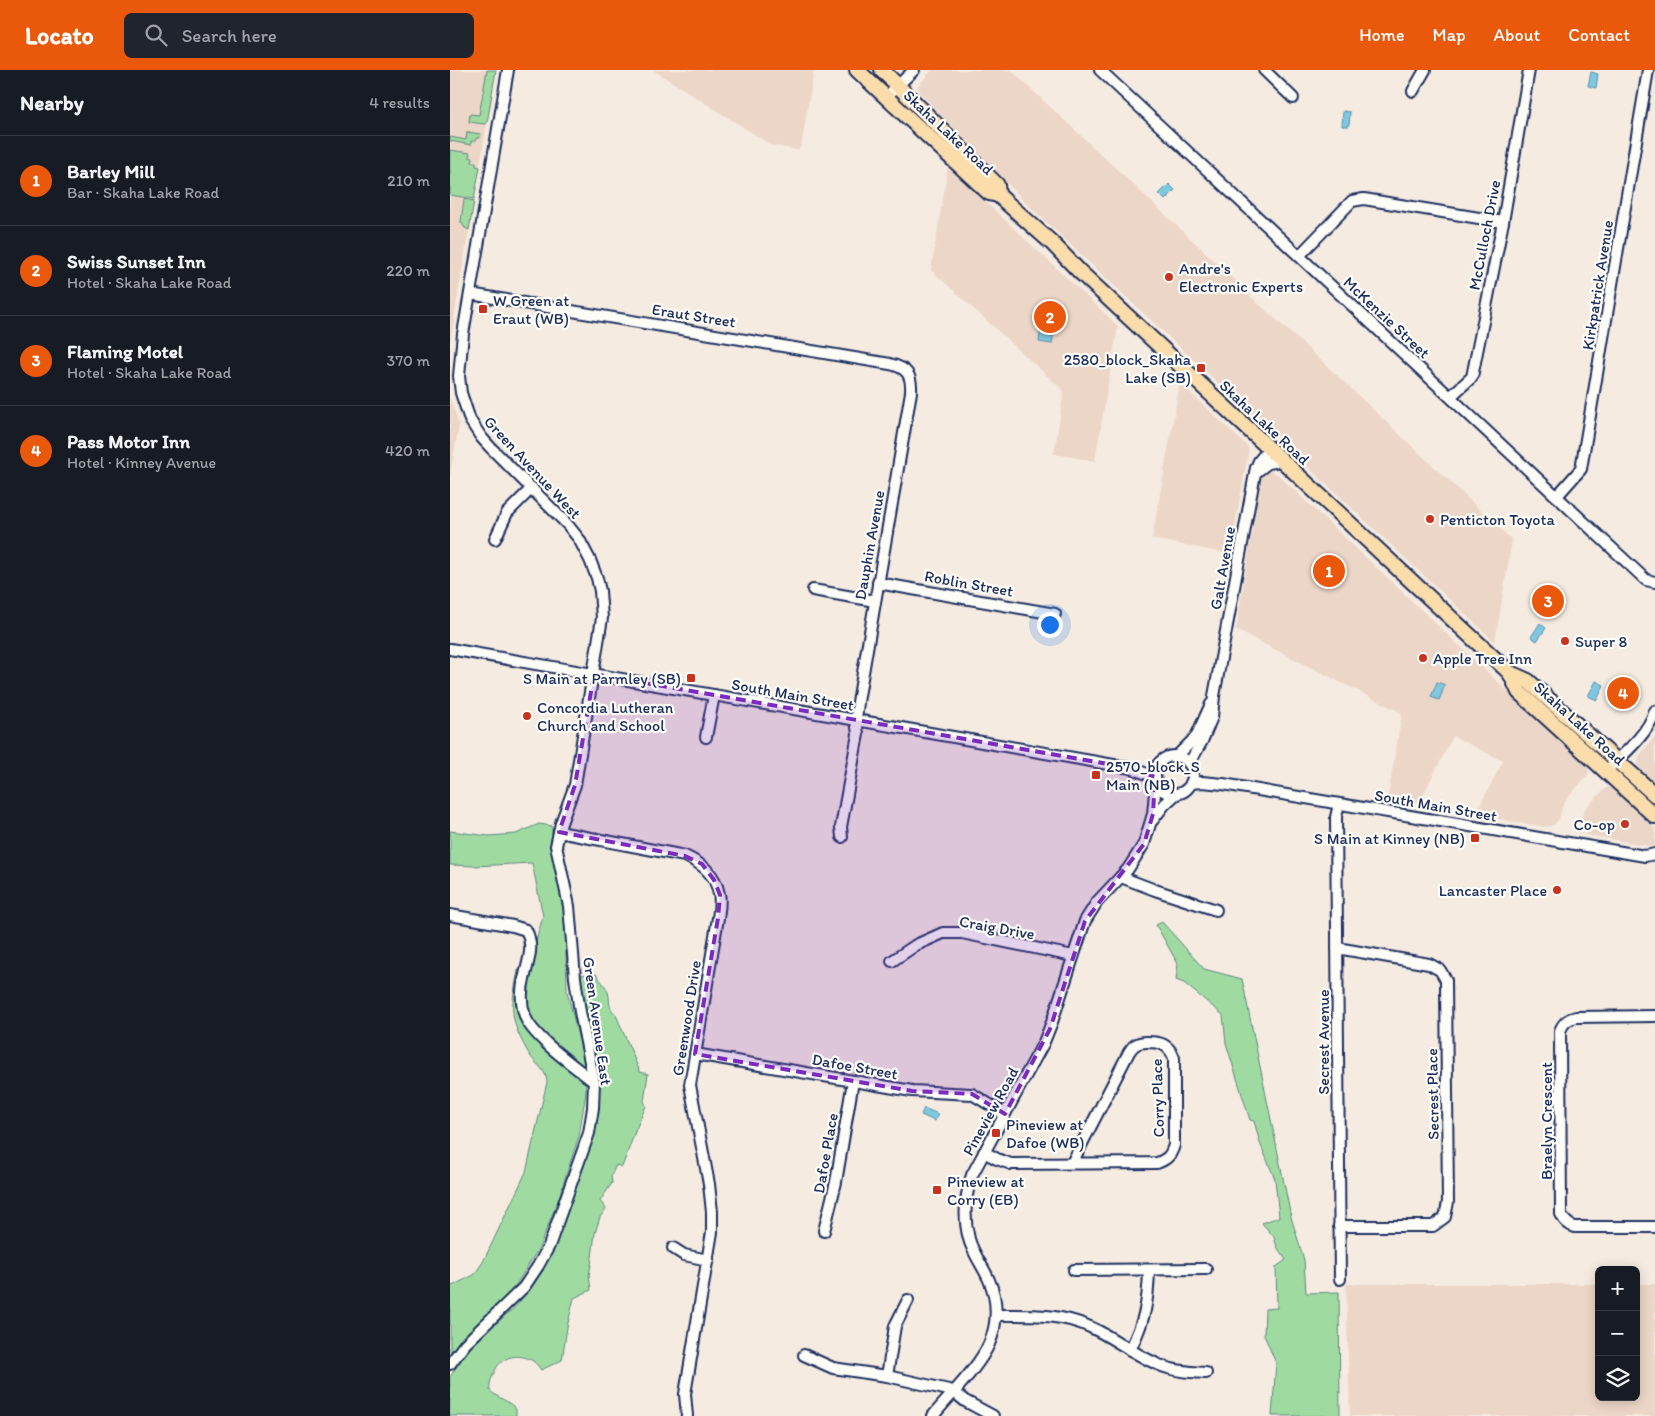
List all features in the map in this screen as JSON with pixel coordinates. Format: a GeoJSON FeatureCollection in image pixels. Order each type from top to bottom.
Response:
{"type":"FeatureCollection","features":[{"type":"Feature","properties":{"kind":"main road","name":"Skaha Lake Road"},"geometry":{"type":"LineString","coordinates":[[857,70],[989,194],[998,195],[1052,244],[1269,449],[1510,672],[1528,681],[1655,795]]}},
{"type":"Feature","properties":{"kind":"main road","name":"Skaha Lake Road"},"geometry":{"type":"LineString","coordinates":[[882,70],[996,185],[998,195]]}},
{"type":"Feature","properties":{"kind":"main road","name":"Skaha Lake Road"},"geometry":{"type":"LineString","coordinates":[[1510,672],[1519,692],[1655,816]]}},
{"type":"Feature","properties":{"kind":"street","name":"Green Avenue West"},"geometry":{"type":"LineString","coordinates":[[508,70],[470,294],[459,376],[464,404],[470,420],[481,436],[567,524],[579,538],[590,560],[600,591],[602,618],[594,674]]}},
{"type":"Feature","properties":{"kind":"street"},"geometry":{"type":"LineString","coordinates":[[886,97],[914,70]]}},
{"type":"Feature","properties":{"kind":"street","name":"McKenzie Street"},"geometry":{"type":"LineString","coordinates":[[1100,70],[1646,580],[1655,582]]}},
{"type":"Feature","properties":{"kind":"street"},"geometry":{"type":"LineString","coordinates":[[1264,70],[1294,98]]}},
{"type":"Feature","properties":{"kind":"street"},"geometry":{"type":"LineString","coordinates":[[1413,91],[1425,70]]}},
{"type":"Feature","properties":{"kind":"street","name":"McCulloch Drive"},"geometry":{"type":"LineString","coordinates":[[1450,396],[1472,377],[1503,222],[1529,70]]}},
{"type":"Feature","properties":{"kind":"street","name":"Kirkpatrick Avenue"},"geometry":{"type":"LineString","coordinates":[[1557,496],[1581,469],[1648,70]]}},
{"type":"Feature","properties":{"kind":"street"},"geometry":{"type":"LineString","coordinates":[[1299,256],[1352,200],[1364,199],[1503,222]]}},
{"type":"Feature","properties":{"kind":"street","name":"Eraut Street"},"geometry":{"type":"LineString","coordinates":[[470,294],[890,364],[902,368],[909,376]]}},
{"type":"Feature","properties":{"kind":"street","name":"Dauphin Avenue"},"geometry":{"type":"LineString","coordinates":[[842,837],[841,827],[858,734],[856,720],[910,392],[911,383],[909,376]]}},
{"type":"Feature","properties":{"kind":"street","name":"Galt Avenue"},"geometry":{"type":"LineString","coordinates":[[1190,766],[1212,718],[1214,696],[1255,473],[1259,461],[1269,449]]}},
{"type":"Feature","properties":{"kind":"street"},"geometry":{"type":"LineString","coordinates":[[1255,473],[1268,463],[1281,460]]}},
{"type":"Feature","properties":{"kind":"street"},"geometry":{"type":"LineString","coordinates":[[495,539],[507,513],[532,488]]}},
{"type":"Feature","properties":{"kind":"street","name":"Roblin Street"},"geometry":{"type":"LineString","coordinates":[[878,583],[1055,614]]}},
{"type":"Feature","properties":{"kind":"street"},"geometry":{"type":"LineString","coordinates":[[813,590],[875,601]]}},
{"type":"Feature","properties":{"kind":"street","name":"South Main Street"},"geometry":{"type":"LineString","coordinates":[[450,649],[1131,768],[1155,779]]}},
{"type":"Feature","properties":{"kind":"street","name":"Green Avenue East"},"geometry":{"type":"LineString","coordinates":[[450,1364],[465,1344],[524,1287],[549,1246],[589,1133],[593,1108],[594,1082],[575,978],[569,906],[556,846],[561,823],[575,785],[594,674]]}},
{"type":"Feature","properties":{"kind":"street"},"geometry":{"type":"LineString","coordinates":[[706,737],[714,695]]}},
{"type":"Feature","properties":{"kind":"street","name":"Galt Avenue"},"geometry":{"type":"LineString","coordinates":[[1177,756],[1196,737],[1214,696]]}},
{"type":"Feature","properties":{"kind":"street"},"geometry":{"type":"LineString","coordinates":[[1606,771],[1643,732],[1655,710]]}},
{"type":"Feature","properties":{"kind":"street"},"geometry":{"type":"LineString","coordinates":[[1177,756],[1190,766],[1192,773],[1191,783],[1185,790],[1176,794],[1162,790],[1155,779],[1155,772],[1159,763],[1167,757],[1177,756]]}},
{"type":"Feature","properties":{"kind":"street","name":"South Main Street"},"geometry":{"type":"LineString","coordinates":[[1131,768],[1159,763]]}},
{"type":"Feature","properties":{"kind":"street","name":"South Main Street"},"geometry":{"type":"LineString","coordinates":[[1190,766],[1222,784]]}},
{"type":"Feature","properties":{"kind":"street","name":"Pineview Road"},"geometry":{"type":"LineString","coordinates":[[933,1416],[986,1350],[993,1333],[996,1315],[992,1289],[972,1248],[965,1219],[967,1191],[972,1175],[1050,1029],[1080,932],[1089,913],[1138,856],[1146,839],[1150,824],[1155,779]]}},
{"type":"Feature","properties":{"kind":"street","name":"South Main Street"},"geometry":{"type":"LineString","coordinates":[[1191,783],[1222,784],[1650,855],[1655,862]]}},
{"type":"Feature","properties":{"kind":"street","name":"Pineview Road"},"geometry":{"type":"LineString","coordinates":[[1150,824],[1165,804],[1176,794]]}},
{"type":"Feature","properties":{"kind":"street","name":"Secrest Avenue"},"geometry":{"type":"LineString","coordinates":[[1339,804],[1336,817],[1340,1279]]}},
{"type":"Feature","properties":{"kind":"street","name":"Greenwood Drive"},"geometry":{"type":"LineString","coordinates":[[559,832],[685,856],[702,864],[714,880],[720,895],[718,918],[690,1084],[709,1184],[712,1232],[685,1394],[687,1416]]}},
{"type":"Feature","properties":{"kind":"street"},"geometry":{"type":"LineString","coordinates":[[1121,876],[1155,890],[1216,910]]}},
{"type":"Feature","properties":{"kind":"street"},"geometry":{"type":"LineString","coordinates":[[450,915],[526,930],[531,939],[531,950],[521,990],[525,1018],[548,1045],[594,1082]]}},
{"type":"Feature","properties":{"kind":"street","name":"Craig Drive"},"geometry":{"type":"LineString","coordinates":[[892,961],[916,945],[943,933],[962,933],[1073,956]]}},
{"type":"Feature","properties":{"kind":"street","name":"Secrest Place"},"geometry":{"type":"LineString","coordinates":[[1337,948],[1430,964],[1440,970],[1446,980],[1448,1183],[1448,1202],[1445,1217],[1433,1226],[1339,1226]]}},
{"type":"Feature","properties":{"kind":"street","name":"Braelyn Crescent"},"geometry":{"type":"LineString","coordinates":[[1655,1016],[1576,1017],[1566,1021],[1560,1031],[1561,1204],[1563,1218],[1567,1223],[1575,1227],[1655,1227]]}},
{"type":"Feature","properties":{"kind":"street","name":"Corry Place"},"geometry":{"type":"LineString","coordinates":[[984,1152],[1011,1164],[1157,1162],[1165,1160],[1171,1154],[1174,1145],[1174,1058],[1166,1045],[1158,1042],[1142,1042],[1135,1045],[1129,1052],[1072,1163]]}},
{"type":"Feature","properties":{"kind":"street","name":"Dafoe Street"},"geometry":{"type":"LineString","coordinates":[[695,1054],[912,1091],[972,1094],[1005,1114]]}},
{"type":"Feature","properties":{"kind":"street","name":"Dafoe Place"},"geometry":{"type":"LineString","coordinates":[[824,1231],[836,1182],[853,1081]]}},
{"type":"Feature","properties":{"kind":"street"},"geometry":{"type":"LineString","coordinates":[[673,1248],[684,1255],[708,1260]]}},
{"type":"Feature","properties":{"kind":"street"},"geometry":{"type":"LineString","coordinates":[[1074,1270],[1206,1269]]}},
{"type":"Feature","properties":{"kind":"street"},"geometry":{"type":"LineString","coordinates":[[1130,1350],[1145,1316],[1149,1270]]}},
{"type":"Feature","properties":{"kind":"street"},"geometry":{"type":"LineString","coordinates":[[887,1376],[895,1326],[908,1300]]}},
{"type":"Feature","properties":{"kind":"street"},"geometry":{"type":"LineString","coordinates":[[996,1315],[1053,1316],[1071,1320],[1089,1326],[1159,1365],[1187,1372],[1206,1373]]}},
{"type":"Feature","properties":{"kind":"street"},"geometry":{"type":"LineString","coordinates":[[804,1355],[833,1368],[887,1376],[954,1391],[966,1401],[993,1416]]}},
{"type":"Feature","properties":{"kind":"highlighted area"},"geometry":{"type":"Polygon","coordinates":[[[594,674],[1131,768],[1155,777],[1153,814],[1144,844],[1085,921],[1050,1029],[1005,1114],[972,1094],[912,1091],[695,1054],[718,918],[720,895],[714,880],[702,864],[685,856],[559,832],[575,785],[594,674]]]}},
{"type":"Feature","properties":{"kind":"shaded area"},"geometry":{"type":"Polygon","coordinates":[[[450,70],[496,70],[450,342],[450,70]]]}},
{"type":"Feature","properties":{"kind":"shaded area"},"geometry":{"type":"Polygon","coordinates":[[[653,70],[814,70],[801,146],[798,150],[771,145],[653,70]]]}},
{"type":"Feature","properties":{"kind":"shaded area"},"geometry":{"type":"Polygon","coordinates":[[[932,70],[1011,70],[1240,285],[1242,289],[1512,540],[1495,642],[1028,205],[920,93],[918,86],[932,70]]]}},
{"type":"Feature","properties":{"kind":"shaded area"},"geometry":{"type":"Polygon","coordinates":[[[948,167],[1118,326],[1095,461],[1054,454],[1064,391],[931,270],[948,167]]]}},
{"type":"Feature","properties":{"kind":"shaded area"},"geometry":{"type":"Polygon","coordinates":[[[1180,383],[1248,447],[1230,554],[1152,539],[1180,383]]]}},
{"type":"Feature","properties":{"kind":"shaded area"},"geometry":{"type":"Polygon","coordinates":[[[450,398],[459,425],[450,476],[450,398]]]}},
{"type":"Feature","properties":{"kind":"shaded area"},"geometry":{"type":"Polygon","coordinates":[[[1272,471],[1588,767],[1589,773],[1566,800],[1559,819],[1554,825],[1545,827],[1476,815],[1503,761],[1453,736],[1419,803],[1388,797],[1402,713],[1236,630],[1261,478],[1266,473],[1272,471]]]}},
{"type":"Feature","properties":{"kind":"shaded area"},"geometry":{"type":"Polygon","coordinates":[[[1655,736],[1655,783],[1637,766],[1640,755],[1655,736]]]}},
{"type":"Feature","properties":{"kind":"shaded area"},"geometry":{"type":"Polygon","coordinates":[[[1607,787],[1613,789],[1655,829],[1655,847],[1586,835],[1580,831],[1579,824],[1585,809],[1607,787]]]}},
{"type":"Feature","properties":{"kind":"shaded area"},"geometry":{"type":"Polygon","coordinates":[[[1346,1284],[1595,1284],[1595,1401],[1640,1401],[1640,1284],[1655,1284],[1655,1416],[1350,1416],[1346,1284]]]}},
{"type":"Feature","properties":{"kind":"green space"},"geometry":{"type":"Polygon","coordinates":[[[487,70],[496,70],[487,123],[469,122],[470,114],[479,115],[487,70]]]}},
{"type":"Feature","properties":{"kind":"green space"},"geometry":{"type":"Polygon","coordinates":[[[467,132],[481,134],[480,138],[476,138],[476,141],[471,141],[471,145],[450,141],[450,137],[466,140],[467,132]]]}},
{"type":"Feature","properties":{"kind":"green space"},"geometry":{"type":"Polygon","coordinates":[[[450,150],[470,153],[469,157],[473,158],[472,162],[476,162],[476,166],[480,167],[474,199],[450,195],[450,150]]]}},
{"type":"Feature","properties":{"kind":"green space"},"geometry":{"type":"Polygon","coordinates":[[[464,199],[474,201],[469,230],[461,222],[464,199]]]}},
{"type":"Feature","properties":{"kind":"green space"},"geometry":{"type":"Polygon","coordinates":[[[539,824],[552,826],[552,855],[565,914],[567,991],[585,1065],[586,1092],[579,1136],[557,1203],[539,1248],[507,1299],[450,1358],[450,1287],[474,1275],[483,1262],[526,1172],[547,1082],[543,1071],[531,1057],[521,1039],[513,1013],[513,997],[518,970],[528,971],[543,916],[532,863],[475,866],[450,865],[450,831],[489,836],[516,834],[539,824]]]}},
{"type":"Feature","properties":{"kind":"green space"},"geometry":{"type":"Polygon","coordinates":[[[1162,922],[1204,969],[1242,979],[1291,1217],[1304,1260],[1306,1293],[1339,1292],[1340,1416],[1272,1416],[1276,1363],[1264,1335],[1265,1309],[1277,1308],[1276,1267],[1286,1260],[1277,1247],[1274,1237],[1262,1223],[1279,1217],[1275,1179],[1260,1143],[1254,1121],[1250,1120],[1226,1043],[1223,1015],[1184,983],[1176,980],[1178,964],[1156,925],[1162,922]]]}},
{"type":"Feature","properties":{"kind":"green space"},"geometry":{"type":"Polygon","coordinates":[[[596,974],[607,990],[610,1007],[616,1015],[640,1072],[648,1074],[644,1101],[646,1106],[622,1167],[616,1165],[611,1176],[612,1183],[600,1201],[606,1209],[600,1217],[595,1233],[589,1275],[591,1290],[574,1298],[562,1360],[541,1370],[533,1361],[516,1356],[505,1359],[497,1367],[490,1382],[490,1391],[513,1406],[516,1409],[516,1416],[450,1416],[450,1377],[462,1358],[478,1339],[514,1308],[537,1276],[594,1133],[598,1110],[599,1077],[597,1061],[585,1014],[580,975],[596,974]]]}},
{"type":"Feature","properties":{"kind":"water"},"geometry":{"type":"Polygon","coordinates":[[[1591,72],[1598,74],[1596,88],[1588,86],[1591,72]]]}},
{"type":"Feature","properties":{"kind":"water"},"geometry":{"type":"Polygon","coordinates":[[[1343,111],[1350,112],[1349,126],[1342,126],[1343,111]]]}},
{"type":"Feature","properties":{"kind":"water"},"geometry":{"type":"Polygon","coordinates":[[[1169,184],[1175,190],[1165,200],[1159,194],[1169,184]]]}},
{"type":"Feature","properties":{"kind":"water"},"geometry":{"type":"Polygon","coordinates":[[[1042,319],[1055,322],[1052,344],[1039,342],[1042,319]]]}},
{"type":"Feature","properties":{"kind":"water"},"geometry":{"type":"Polygon","coordinates":[[[1540,623],[1546,628],[1537,641],[1531,637],[1540,623]]]}},
{"type":"Feature","properties":{"kind":"water"},"geometry":{"type":"Polygon","coordinates":[[[1596,681],[1604,685],[1597,700],[1588,696],[1596,681]]]}},
{"type":"Feature","properties":{"kind":"water"},"geometry":{"type":"Polygon","coordinates":[[[1437,682],[1445,685],[1439,700],[1431,697],[1437,682]]]}},
{"type":"Feature","properties":{"kind":"water"},"geometry":{"type":"Polygon","coordinates":[[[924,1108],[938,1114],[935,1121],[921,1115],[924,1108]]]}},
{"type":"Feature","properties":{"kind":"place","name":"Andre's Electronic Experts"},"geometry":{"type":"Point","coordinates":[1169,277]}},
{"type":"Feature","properties":{"kind":"place","name":"W Green at Eraut (WB)"},"geometry":{"type":"Point","coordinates":[483,309]}},
{"type":"Feature","properties":{"kind":"place","name":"Swiss Sunset Inn"},"geometry":{"type":"Point","coordinates":[1050,317]}},
{"type":"Feature","properties":{"kind":"place","name":"2580_block_Skaha Lake (SB)"},"geometry":{"type":"Point","coordinates":[1201,368]}},
{"type":"Feature","properties":{"kind":"place","name":"Penticton Toyota"},"geometry":{"type":"Point","coordinates":[1430,519]}},
{"type":"Feature","properties":{"kind":"place","name":"Barley Mill"},"geometry":{"type":"Point","coordinates":[1329,571]}},
{"type":"Feature","properties":{"kind":"place","name":"Flaming Motel"},"geometry":{"type":"Point","coordinates":[1548,601]}},
{"type":"Feature","properties":{"kind":"place","name":"Super 8"},"geometry":{"type":"Point","coordinates":[1565,641]}},
{"type":"Feature","properties":{"kind":"place","name":"Apple Tree Inn"},"geometry":{"type":"Point","coordinates":[1423,658]}},
{"type":"Feature","properties":{"kind":"place","name":"S Main at Parmley (SB)"},"geometry":{"type":"Point","coordinates":[691,678]}},
{"type":"Feature","properties":{"kind":"place","name":"Pass Motor Inn"},"geometry":{"type":"Point","coordinates":[1623,693]}},
{"type":"Feature","properties":{"kind":"place","name":"Concordia Lutheran Church and School"},"geometry":{"type":"Point","coordinates":[527,716]}},
{"type":"Feature","properties":{"kind":"place","name":"2570_block_S Main (NB)"},"geometry":{"type":"Point","coordinates":[1096,775]}},
{"type":"Feature","properties":{"kind":"place","name":"Co-op"},"geometry":{"type":"Point","coordinates":[1625,824]}},
{"type":"Feature","properties":{"kind":"place","name":"S Main at Kinney (NB)"},"geometry":{"type":"Point","coordinates":[1475,838]}},
{"type":"Feature","properties":{"kind":"place","name":"Lancaster Place"},"geometry":{"type":"Point","coordinates":[1557,890]}},
{"type":"Feature","properties":{"kind":"place","name":"Pineview at Dafoe (WB)"},"geometry":{"type":"Point","coordinates":[996,1133]}},
{"type":"Feature","properties":{"kind":"place","name":"Pineview at Corry (EB)"},"geometry":{"type":"Point","coordinates":[937,1190]}}]}
